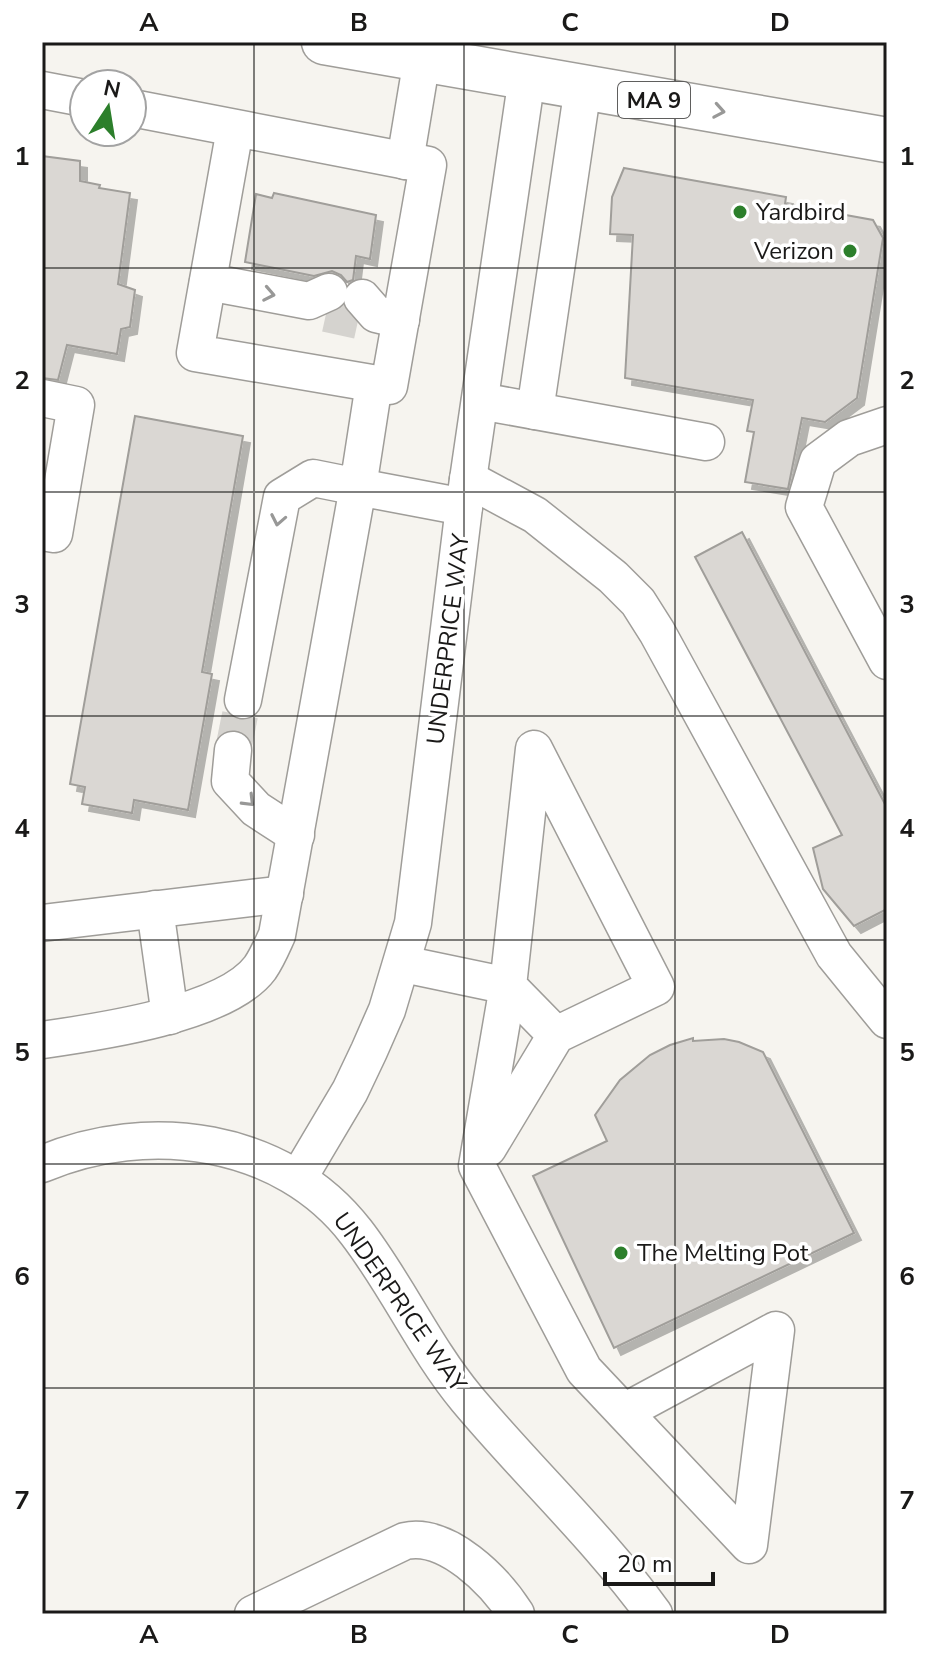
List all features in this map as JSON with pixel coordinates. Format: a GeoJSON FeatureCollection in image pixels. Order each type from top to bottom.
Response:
{"type":"FeatureCollection","features":[{"type":"Feature","properties":{"kind":"highway","name":"MA 9"},"geometry":{"type":"LineString","coordinates":[[324,42],[887,140]]}},
{"type":"Feature","properties":{"kind":"street"},"geometry":{"type":"LineString","coordinates":[[405,161],[422,59]]}},
{"type":"Feature","properties":{"kind":"street","name":"UNDERPRICE WAY"},"geometry":{"type":"LineString","coordinates":[[299,1177],[350,1091],[387,1010],[413,923],[466,493],[527,77]]}},
{"type":"Feature","properties":{"kind":"street"},"geometry":{"type":"LineString","coordinates":[[535,411],[583,87]]}},
{"type":"Feature","properties":{"kind":"street"},"geometry":{"type":"LineString","coordinates":[[42,90],[68,95]]}},
{"type":"Feature","properties":{"kind":"street"},"geometry":{"type":"LineString","coordinates":[[148,111],[428,165],[352,309]]}},
{"type":"Feature","properties":{"kind":"street"},"geometry":{"type":"LineString","coordinates":[[235,129],[195,353],[389,386],[352,309]]}},
{"type":"Feature","properties":{"kind":"street"},"geometry":{"type":"LineString","coordinates":[[208,282],[352,309]]}},
{"type":"Feature","properties":{"kind":"street"},"geometry":{"type":"LineString","coordinates":[[44,1039],[170,1016],[218,1001],[259,970],[277,935],[374,384]]}},
{"type":"Feature","properties":{"kind":"street"},"geometry":{"type":"LineString","coordinates":[[42,398],[76,405],[54,534],[42,532]]}},
{"type":"Feature","properties":{"kind":"street"},"geometry":{"type":"LineString","coordinates":[[480,401],[706,442]]}},
{"type":"Feature","properties":{"kind":"street"},"geometry":{"type":"LineString","coordinates":[[887,425],[849,438],[818,461],[804,507],[887,661]]}},
{"type":"Feature","properties":{"kind":"street"},"geometry":{"type":"LineString","coordinates":[[243,700],[282,497],[313,478],[358,487],[466,493],[535,515],[613,577],[638,602],[834,955],[887,1020]]}},
{"type":"Feature","properties":{"kind":"street"},"geometry":{"type":"LineString","coordinates":[[477,1166],[556,1035],[656,987],[534,749],[508,986],[477,1166],[584,1370],[749,1545],[776,1330],[624,1412]]}},
{"type":"Feature","properties":{"kind":"street"},"geometry":{"type":"LineString","coordinates":[[233,750],[230,781],[256,809],[296,835]]}},
{"type":"Feature","properties":{"kind":"street"},"geometry":{"type":"LineString","coordinates":[[42,923],[285,894]]}},
{"type":"Feature","properties":{"kind":"street"},"geometry":{"type":"LineString","coordinates":[[155,909],[170,1016]]}},
{"type":"Feature","properties":{"kind":"street"},"geometry":{"type":"LineString","coordinates":[[403,964],[508,986],[556,1035]]}},
{"type":"Feature","properties":{"kind":"street","name":"UNDERPRICE WAY"},"geometry":{"type":"LineString","coordinates":[[42,1164],[82,1150],[122,1142],[163,1140],[237,1152],[269,1162],[299,1177],[332,1204],[356,1232],[438,1362],[467,1399],[592,1536],[654,1614]]}},
{"type":"Feature","properties":{"kind":"street"},"geometry":{"type":"LineString","coordinates":[[253,1614],[405,1541],[419,1538],[445,1547],[485,1576],[516,1614]]}},
{"type":"Feature","properties":{"kind":"building"},"geometry":{"type":"Polygon","coordinates":[[[42,156],[80,161],[80,181],[130,193],[118,284],[135,290],[130,327],[121,329],[117,354],[67,345],[58,380],[42,378],[42,156]]]}},
{"type":"Feature","properties":{"kind":"building"},"geometry":{"type":"Polygon","coordinates":[[[624,168],[786,197],[785,204],[873,220],[883,238],[857,398],[825,422],[802,418],[788,489],[745,482],[754,432],[747,431],[753,400],[625,378],[633,235],[610,234],[612,197],[624,168]]]}},
{"type":"Feature","properties":{"kind":"building"},"geometry":{"type":"Polygon","coordinates":[[[274,193],[376,215],[370,259],[356,256],[353,280],[347,282],[332,271],[314,276],[245,262],[256,194],[272,198],[274,193]]]}},
{"type":"Feature","properties":{"kind":"building"},"geometry":{"type":"Polygon","coordinates":[[[135,416],[243,436],[202,672],[212,674],[188,810],[134,800],[132,813],[82,804],[85,787],[70,784],[135,416]]]}},
{"type":"Feature","properties":{"kind":"building"},"geometry":{"type":"Polygon","coordinates":[[[742,532],[887,808],[887,909],[854,926],[823,889],[813,848],[842,835],[695,557],[742,532]]]}},
{"type":"Feature","properties":{"kind":"building"},"geometry":{"type":"Polygon","coordinates":[[[693,1038],[693,1041],[724,1039],[739,1042],[763,1052],[854,1233],[614,1348],[533,1176],[607,1141],[595,1115],[620,1080],[650,1055],[693,1038]]]}},
{"type":"Feature","properties":{"kind":"tunnel"},"geometry":{"type":"LineString","coordinates":[[326,314],[358,321]]}},
{"type":"Feature","properties":{"kind":"tunnel"},"geometry":{"type":"LineString","coordinates":[[233,750],[243,700]]}},
{"type":"Feature","properties":{"kind":"place","name":"Yardbird"},"geometry":{"type":"Point","coordinates":[740,212]}},
{"type":"Feature","properties":{"kind":"place","name":"Verizon"},"geometry":{"type":"Point","coordinates":[850,251]}},
{"type":"Feature","properties":{"kind":"place","name":"The Melting Pot"},"geometry":{"type":"Point","coordinates":[621,1253]}}]}
